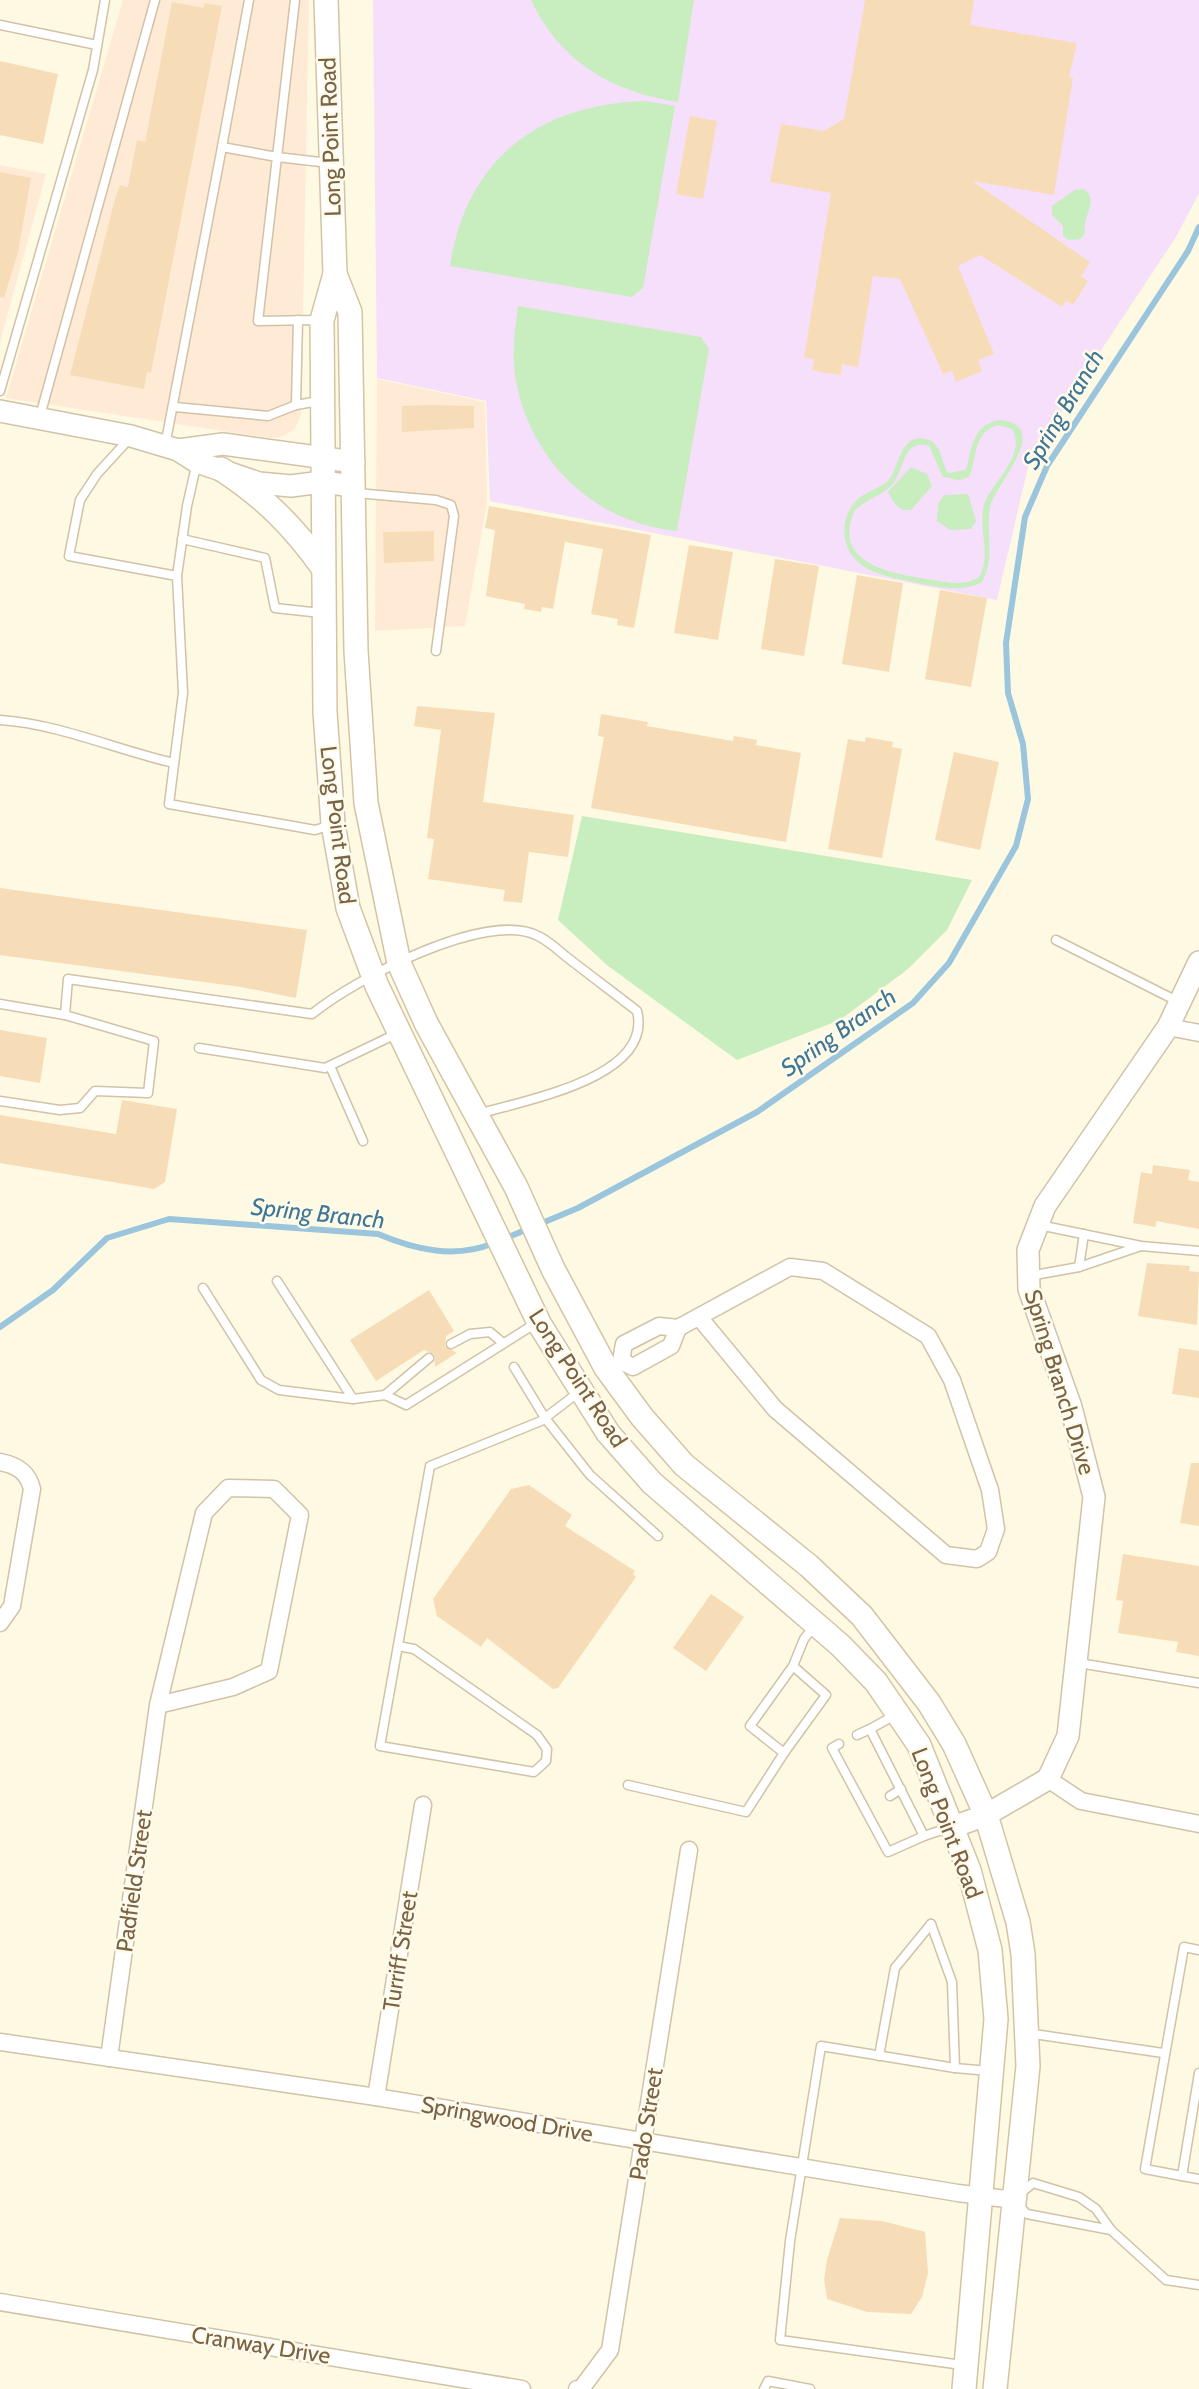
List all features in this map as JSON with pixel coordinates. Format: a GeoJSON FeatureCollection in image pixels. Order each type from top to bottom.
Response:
{"type":"FeatureCollection","features":[{"type":"Feature","properties":{"kind":"main road","name":"Long Point Road"},"geometry":{"type":"LineString","coordinates":[[326,0],[335,274],[321,320],[325,712],[333,824],[348,908],[372,975],[480,1204],[538,1321],[608,1433],[652,1483],[816,1624],[876,1682],[900,1713],[919,1745],[953,1826],[969,1870],[990,1950],[996,2019],[964,2389]]}},
{"type":"Feature","properties":{"kind":"main road","name":"Long Point Road"},"geometry":{"type":"LineString","coordinates":[[335,274],[350,312],[356,651],[366,803],[399,963],[426,1023],[516,1187],[553,1269],[614,1364],[642,1416],[684,1465],[809,1566],[862,1616],[929,1703],[954,1744],[986,1815],[1018,1922],[1023,1954],[1028,2066],[995,2389]]}},
{"type":"Feature","properties":{"kind":"main road"},"geometry":{"type":"LineString","coordinates":[[221,469],[253,490],[296,529],[323,568]]}},
{"type":"Feature","properties":{"kind":"main road"},"geometry":{"type":"LineString","coordinates":[[581,1391],[614,1364]]}},
{"type":"Feature","properties":{"kind":"street"},"geometry":{"type":"LineString","coordinates":[[0,411],[131,436],[171,448],[197,462],[259,483],[291,486],[322,482],[353,489]]}},
{"type":"Feature","properties":{"kind":"street"},"geometry":{"type":"LineString","coordinates":[[171,448],[223,444],[250,450],[322,456],[354,462]]}},
{"type":"Feature","properties":{"kind":"street","name":"Spring Branch Drive"},"geometry":{"type":"LineString","coordinates":[[1048,1779],[1068,1735],[1094,1497],[1071,1407],[1029,1289],[1028,1250],[1045,1206],[1168,1027],[1199,962]]}},
{"type":"Feature","properties":{"kind":"street"},"geometry":{"type":"LineString","coordinates":[[1168,1027],[1199,1033]]}},
{"type":"Feature","properties":{"kind":"street"},"geometry":{"type":"LineString","coordinates":[[678,1328],[671,1346],[633,1367],[614,1364],[624,1344],[659,1326],[678,1328],[790,1267],[822,1272],[928,1336],[951,1380],[990,1489],[996,1529],[988,1552],[977,1559],[946,1555],[775,1409],[699,1317]]}},
{"type":"Feature","properties":{"kind":"street"},"geometry":{"type":"LineString","coordinates":[[0,1462],[21,1469],[30,1479],[32,1489],[12,1606],[0,1623]]}},
{"type":"Feature","properties":{"kind":"street","name":"Padfield Street"},"geometry":{"type":"LineString","coordinates":[[109,2058],[158,1705],[204,1513],[228,1489],[274,1489],[300,1515],[269,1671],[233,1687],[158,1705]]}},
{"type":"Feature","properties":{"kind":"street"},"geometry":{"type":"LineString","coordinates":[[953,1826],[986,1815],[1048,1779],[1081,1801],[1199,1824]]}},
{"type":"Feature","properties":{"kind":"street","name":"Turriff Street"},"geometry":{"type":"LineString","coordinates":[[376,2097],[423,1805]]}},
{"type":"Feature","properties":{"kind":"street","name":"Pado Street"},"geometry":{"type":"LineString","coordinates":[[579,2389],[610,2350],[689,1850]]}},
{"type":"Feature","properties":{"kind":"street","name":"Springwood Drive"},"geometry":{"type":"LineString","coordinates":[[0,2042],[376,2097],[801,2168],[1014,2200]]}},
{"type":"Feature","properties":{"kind":"street","name":"Cranway Drive"},"geometry":{"type":"LineString","coordinates":[[0,2302],[522,2389]]}},
{"type":"Feature","properties":{"kind":"lane"},"geometry":{"type":"LineString","coordinates":[[0,391],[93,70],[105,0]]}},
{"type":"Feature","properties":{"kind":"lane"},"geometry":{"type":"LineString","coordinates":[[39,418],[155,0]]}},
{"type":"Feature","properties":{"kind":"lane"},"geometry":{"type":"LineString","coordinates":[[171,448],[175,407],[249,0]]}},
{"type":"Feature","properties":{"kind":"lane"},"geometry":{"type":"LineString","coordinates":[[295,0],[258,321],[321,320]]}},
{"type":"Feature","properties":{"kind":"lane"},"geometry":{"type":"LineString","coordinates":[[0,25],[97,44]]}},
{"type":"Feature","properties":{"kind":"lane"},"geometry":{"type":"LineString","coordinates":[[222,147],[331,163]]}},
{"type":"Feature","properties":{"kind":"lane"},"geometry":{"type":"LineString","coordinates":[[296,405],[298,320]]}},
{"type":"Feature","properties":{"kind":"lane"},"geometry":{"type":"LineString","coordinates":[[175,407],[268,416],[296,405],[322,401]]}},
{"type":"Feature","properties":{"kind":"lane"},"geometry":{"type":"LineString","coordinates":[[131,436],[97,474],[80,500],[69,556],[177,576]]}},
{"type":"Feature","properties":{"kind":"lane"},"geometry":{"type":"LineString","coordinates":[[197,462],[177,576],[183,693],[169,804],[315,830],[333,824]]}},
{"type":"Feature","properties":{"kind":"lane"},"geometry":{"type":"LineString","coordinates":[[353,489],[436,500],[451,505],[454,516],[436,651]]}},
{"type":"Feature","properties":{"kind":"lane"},"geometry":{"type":"LineString","coordinates":[[182,538],[265,558],[275,608],[324,613]]}},
{"type":"Feature","properties":{"kind":"lane"},"geometry":{"type":"LineString","coordinates":[[0,720],[94,739],[131,754],[174,763]]}},
{"type":"Feature","properties":{"kind":"lane"},"geometry":{"type":"LineString","coordinates":[[65,1015],[68,979],[312,1014],[335,995],[372,975],[454,939],[517,929],[538,936],[637,1010],[637,1036],[626,1056],[609,1068],[586,1081],[476,1115]]}},
{"type":"Feature","properties":{"kind":"lane"},"geometry":{"type":"LineString","coordinates":[[1056,940],[1180,1003]]}},
{"type":"Feature","properties":{"kind":"lane"},"geometry":{"type":"LineString","coordinates":[[0,1004],[65,1015],[154,1041],[148,1093],[95,1091],[80,1108],[60,1110],[0,1101]]}},
{"type":"Feature","properties":{"kind":"lane"},"geometry":{"type":"LineString","coordinates":[[199,1048],[325,1068],[398,1032]]}},
{"type":"Feature","properties":{"kind":"lane"},"geometry":{"type":"LineString","coordinates":[[330,1066],[363,1141]]}},
{"type":"Feature","properties":{"kind":"lane"},"geometry":{"type":"LineString","coordinates":[[1036,1224],[1141,1246],[1199,1251]]}},
{"type":"Feature","properties":{"kind":"lane"},"geometry":{"type":"LineString","coordinates":[[1079,1267],[1084,1234]]}},
{"type":"Feature","properties":{"kind":"lane"},"geometry":{"type":"LineString","coordinates":[[1029,1276],[1079,1267],[1141,1246]]}},
{"type":"Feature","properties":{"kind":"lane"},"geometry":{"type":"LineString","coordinates":[[277,1281],[353,1399]]}},
{"type":"Feature","properties":{"kind":"lane"},"geometry":{"type":"LineString","coordinates":[[203,1288],[261,1380],[279,1390],[353,1399],[385,1395],[429,1358]]}},
{"type":"Feature","properties":{"kind":"lane"},"geometry":{"type":"LineString","coordinates":[[385,1395],[405,1405],[538,1321]]}},
{"type":"Feature","properties":{"kind":"lane"},"geometry":{"type":"LineString","coordinates":[[451,1344],[470,1334],[489,1332],[503,1343]]}},
{"type":"Feature","properties":{"kind":"lane"},"geometry":{"type":"LineString","coordinates":[[514,1367],[545,1418],[590,1475],[658,1536]]}},
{"type":"Feature","properties":{"kind":"lane"},"geometry":{"type":"LineString","coordinates":[[398,1646],[414,1650],[537,1735],[547,1749],[546,1761],[534,1772],[380,1746],[430,1466],[545,1418],[581,1391]]}},
{"type":"Feature","properties":{"kind":"lane"},"geometry":{"type":"LineString","coordinates":[[784,1753],[750,1726],[793,1666],[804,1639],[816,1624]]}},
{"type":"Feature","properties":{"kind":"lane"},"geometry":{"type":"LineString","coordinates":[[1076,1662],[1199,1683]]}},
{"type":"Feature","properties":{"kind":"lane"},"geometry":{"type":"LineString","coordinates":[[628,1785],[746,1812],[826,1695],[793,1666]]}},
{"type":"Feature","properties":{"kind":"lane"},"geometry":{"type":"LineString","coordinates":[[857,1735],[900,1713]]}},
{"type":"Feature","properties":{"kind":"lane"},"geometry":{"type":"LineString","coordinates":[[870,1729],[924,1836]]}},
{"type":"Feature","properties":{"kind":"lane"},"geometry":{"type":"LineString","coordinates":[[839,1744],[832,1748],[868,1807],[888,1852],[953,1826]]}},
{"type":"Feature","properties":{"kind":"lane"},"geometry":{"type":"LineString","coordinates":[[890,1796],[901,1790]]}},
{"type":"Feature","properties":{"kind":"lane"},"geometry":{"type":"LineString","coordinates":[[878,2056],[895,1968],[931,1924],[952,1983],[955,2068]]}},
{"type":"Feature","properties":{"kind":"lane"},"geometry":{"type":"LineString","coordinates":[[1199,1950],[1184,1947],[1163,2053],[1145,2169],[1199,2179]]}},
{"type":"Feature","properties":{"kind":"lane"},"geometry":{"type":"LineString","coordinates":[[1025,2033],[1163,2053]]}},
{"type":"Feature","properties":{"kind":"lane"},"geometry":{"type":"LineString","coordinates":[[966,2366],[780,2340],[801,2168],[821,2046],[955,2068],[992,2071]]}},
{"type":"Feature","properties":{"kind":"lane"},"geometry":{"type":"LineString","coordinates":[[1182,2176],[1199,2073]]}},
{"type":"Feature","properties":{"kind":"lane"},"geometry":{"type":"LineString","coordinates":[[1111,2230],[1027,2214],[1014,2200],[1032,2183],[1052,2186],[1079,2197],[1096,2209],[1111,2230],[1166,2280],[1199,2285]]}},
{"type":"Feature","properties":{"kind":"lane"},"geometry":{"type":"LineString","coordinates":[[764,2389],[768,2381],[810,2389]]}},
{"type":"Feature","properties":{"kind":"shaded area"},"geometry":{"type":"Polygon","coordinates":[[[123,0],[309,0],[301,416],[294,430],[281,437],[270,438],[6,398],[123,0]]]}},
{"type":"Feature","properties":{"kind":"shaded area"},"geometry":{"type":"Polygon","coordinates":[[[373,0],[1199,0],[1199,193],[1176,237],[1074,391],[1028,467],[997,600],[490,501],[486,401],[377,378],[373,0]]]}},
{"type":"Feature","properties":{"kind":"shaded area"},"geometry":{"type":"Polygon","coordinates":[[[0,165],[46,174],[0,342],[0,165]]]}},
{"type":"Feature","properties":{"kind":"shaded area"},"geometry":{"type":"Polygon","coordinates":[[[377,379],[485,402],[487,502],[465,626],[375,631],[377,379]]]}},
{"type":"Feature","properties":{"kind":"green space"},"geometry":{"type":"Polygon","coordinates":[[[531,0],[694,0],[678,102],[631,91],[591,70],[557,41],[531,0]]]}},
{"type":"Feature","properties":{"kind":"green space"},"geometry":{"type":"Polygon","coordinates":[[[645,101],[675,106],[643,288],[632,297],[450,266],[459,228],[472,196],[491,168],[514,144],[541,126],[572,113],[607,105],[645,101]]]}},
{"type":"Feature","properties":{"kind":"green space"},"geometry":{"type":"Polygon","coordinates":[[[1084,189],[1089,194],[1091,204],[1085,233],[1081,239],[1069,240],[1063,236],[1063,226],[1052,215],[1052,206],[1075,190],[1084,189]]]}},
{"type":"Feature","properties":{"kind":"green space"},"geometry":{"type":"Polygon","coordinates":[[[518,306],[701,337],[709,349],[677,531],[647,526],[619,516],[571,483],[552,462],[536,437],[524,410],[516,381],[514,353],[518,306]]]}},
{"type":"Feature","properties":{"kind":"green space"},"geometry":{"type":"Polygon","coordinates":[[[998,420],[1014,424],[1022,432],[1022,443],[990,507],[988,564],[982,582],[965,588],[936,587],[881,574],[856,560],[845,537],[844,528],[849,512],[859,498],[887,481],[906,445],[918,438],[931,441],[938,449],[948,473],[966,470],[974,439],[989,423],[998,420]],[[998,425],[984,434],[977,446],[969,477],[959,480],[943,477],[929,446],[920,445],[909,451],[892,485],[855,510],[850,528],[851,542],[857,553],[867,562],[881,568],[911,576],[960,583],[979,577],[985,559],[982,520],[985,502],[1012,457],[1016,438],[1012,429],[998,425]]]}},
{"type":"Feature","properties":{"kind":"green space"},"geometry":{"type":"Polygon","coordinates":[[[911,467],[927,474],[932,486],[911,510],[906,510],[896,506],[888,492],[911,467]]]}},
{"type":"Feature","properties":{"kind":"green space"},"geometry":{"type":"Polygon","coordinates":[[[968,494],[976,521],[971,529],[950,530],[937,521],[938,504],[944,495],[968,494]]]}},
{"type":"Feature","properties":{"kind":"green space"},"geometry":{"type":"Polygon","coordinates":[[[582,816],[972,880],[947,930],[908,969],[840,1020],[737,1060],[608,966],[558,920],[582,816]]]}},
{"type":"Feature","properties":{"kind":"building"},"geometry":{"type":"Polygon","coordinates":[[[865,0],[974,0],[970,25],[1077,43],[1069,77],[1073,78],[1054,195],[972,181],[1090,262],[1081,276],[1088,281],[1073,305],[1066,301],[1062,307],[980,255],[958,266],[994,354],[978,360],[982,371],[956,382],[952,371],[943,374],[900,279],[873,276],[858,367],[842,364],[841,375],[820,372],[812,370],[814,359],[804,357],[831,193],[770,182],[781,124],[824,131],[844,119],[865,0]]]}},
{"type":"Feature","properties":{"kind":"building"},"geometry":{"type":"Polygon","coordinates":[[[172,2],[204,8],[204,3],[222,6],[151,373],[147,372],[144,389],[70,375],[115,199],[120,185],[128,187],[137,140],[145,142],[172,2]]]}},
{"type":"Feature","properties":{"kind":"building"},"geometry":{"type":"Polygon","coordinates":[[[0,61],[58,74],[43,144],[0,135],[0,61]]]}},
{"type":"Feature","properties":{"kind":"building"},"geometry":{"type":"Polygon","coordinates":[[[690,116],[717,121],[703,199],[676,194],[690,116]]]}},
{"type":"Feature","properties":{"kind":"building"},"geometry":{"type":"Polygon","coordinates":[[[0,172],[31,178],[18,252],[4,298],[0,297],[0,172]]]}},
{"type":"Feature","properties":{"kind":"building"},"geometry":{"type":"Polygon","coordinates":[[[402,406],[474,406],[474,428],[402,432],[402,406]]]}},
{"type":"Feature","properties":{"kind":"building"},"geometry":{"type":"Polygon","coordinates":[[[489,506],[651,535],[634,628],[617,625],[618,619],[591,614],[603,549],[565,542],[553,609],[542,607],[541,612],[524,609],[525,604],[486,596],[495,530],[485,528],[489,506]]]}},
{"type":"Feature","properties":{"kind":"building"},"geometry":{"type":"Polygon","coordinates":[[[434,531],[434,561],[384,563],[383,532],[434,531]]]}},
{"type":"Feature","properties":{"kind":"building"},"geometry":{"type":"Polygon","coordinates":[[[689,545],[733,552],[718,640],[674,633],[689,545]]]}},
{"type":"Feature","properties":{"kind":"building"},"geometry":{"type":"Polygon","coordinates":[[[775,559],[819,566],[804,656],[761,649],[775,559]]]}},
{"type":"Feature","properties":{"kind":"building"},"geometry":{"type":"Polygon","coordinates":[[[857,575],[903,583],[889,672],[842,664],[857,575]]]}},
{"type":"Feature","properties":{"kind":"building"},"geometry":{"type":"Polygon","coordinates":[[[940,590],[987,598],[971,687],[925,679],[940,590]]]}},
{"type":"Feature","properties":{"kind":"building"},"geometry":{"type":"Polygon","coordinates":[[[417,706],[495,713],[483,802],[574,815],[568,857],[529,852],[522,903],[503,901],[505,890],[428,879],[434,839],[427,838],[441,730],[414,726],[417,706]]]}},
{"type":"Feature","properties":{"kind":"building"},"geometry":{"type":"Polygon","coordinates":[[[601,714],[648,722],[647,726],[733,741],[734,736],[757,740],[756,745],[801,753],[786,842],[591,808],[604,737],[598,736],[601,714]]]}},
{"type":"Feature","properties":{"kind":"building"},"geometry":{"type":"Polygon","coordinates":[[[866,737],[893,742],[892,747],[902,749],[882,858],[828,849],[848,739],[865,742],[866,737]]]}},
{"type":"Feature","properties":{"kind":"building"},"geometry":{"type":"Polygon","coordinates":[[[954,752],[999,762],[980,850],[935,840],[954,752]]]}},
{"type":"Feature","properties":{"kind":"building"},"geometry":{"type":"Polygon","coordinates":[[[0,888],[307,930],[296,998],[241,987],[0,955],[0,888]]]}},
{"type":"Feature","properties":{"kind":"building"},"geometry":{"type":"Polygon","coordinates":[[[0,1030],[47,1038],[40,1083],[0,1076],[0,1030]]]}},
{"type":"Feature","properties":{"kind":"building"},"geometry":{"type":"Polygon","coordinates":[[[122,1100],[177,1109],[165,1182],[154,1189],[0,1163],[0,1115],[116,1134],[122,1100]]]}},
{"type":"Feature","properties":{"kind":"building"},"geometry":{"type":"Polygon","coordinates":[[[1153,1165],[1190,1170],[1188,1180],[1199,1182],[1199,1229],[1156,1221],[1156,1227],[1133,1223],[1141,1172],[1152,1174],[1153,1165]]]}},
{"type":"Feature","properties":{"kind":"building"},"geometry":{"type":"Polygon","coordinates":[[[1147,1263],[1190,1266],[1189,1271],[1199,1272],[1197,1325],[1138,1316],[1147,1263]]]}},
{"type":"Feature","properties":{"kind":"building"},"geometry":{"type":"Polygon","coordinates":[[[429,1290],[454,1331],[446,1336],[445,1346],[457,1353],[435,1367],[434,1354],[424,1350],[376,1381],[350,1340],[429,1290]]]}},
{"type":"Feature","properties":{"kind":"building"},"geometry":{"type":"Polygon","coordinates":[[[1179,1348],[1199,1351],[1199,1398],[1172,1394],[1179,1348]]]}},
{"type":"Feature","properties":{"kind":"building"},"geometry":{"type":"Polygon","coordinates":[[[1191,1463],[1199,1463],[1199,1526],[1180,1523],[1191,1463]]]}},
{"type":"Feature","properties":{"kind":"building"},"geometry":{"type":"Polygon","coordinates":[[[529,1485],[572,1515],[565,1526],[635,1571],[633,1574],[636,1577],[558,1688],[553,1689],[487,1638],[481,1647],[437,1616],[433,1599],[511,1489],[529,1485]]]}},
{"type":"Feature","properties":{"kind":"building"},"geometry":{"type":"Polygon","coordinates":[[[1123,1554],[1199,1566],[1199,1656],[1176,1652],[1178,1642],[1118,1633],[1123,1601],[1116,1600],[1123,1554]]]}},
{"type":"Feature","properties":{"kind":"building"},"geometry":{"type":"Polygon","coordinates":[[[711,1594],[744,1617],[706,1671],[673,1648],[711,1594]]]}},
{"type":"Feature","properties":{"kind":"building"},"geometry":{"type":"Polygon","coordinates":[[[840,2218],[882,2221],[925,2232],[928,2273],[922,2297],[911,2314],[867,2312],[827,2299],[824,2280],[827,2260],[840,2218]]]}},
{"type":"Feature","properties":{"kind":"waterway","name":"Spring Branch"},"geometry":{"type":"LineString","coordinates":[[504,1239],[578,1208],[757,1112],[913,1003],[949,963],[1016,846],[1028,799],[1023,744],[1008,693],[1006,643],[1025,517],[1047,466],[1188,251],[1199,227]]}},
{"type":"Feature","properties":{"kind":"waterway","name":"Spring Branch"},"geometry":{"type":"LineString","coordinates":[[0,1327],[53,1290],[107,1238],[169,1219],[378,1234],[436,1250],[465,1251],[494,1243]]}}]}
